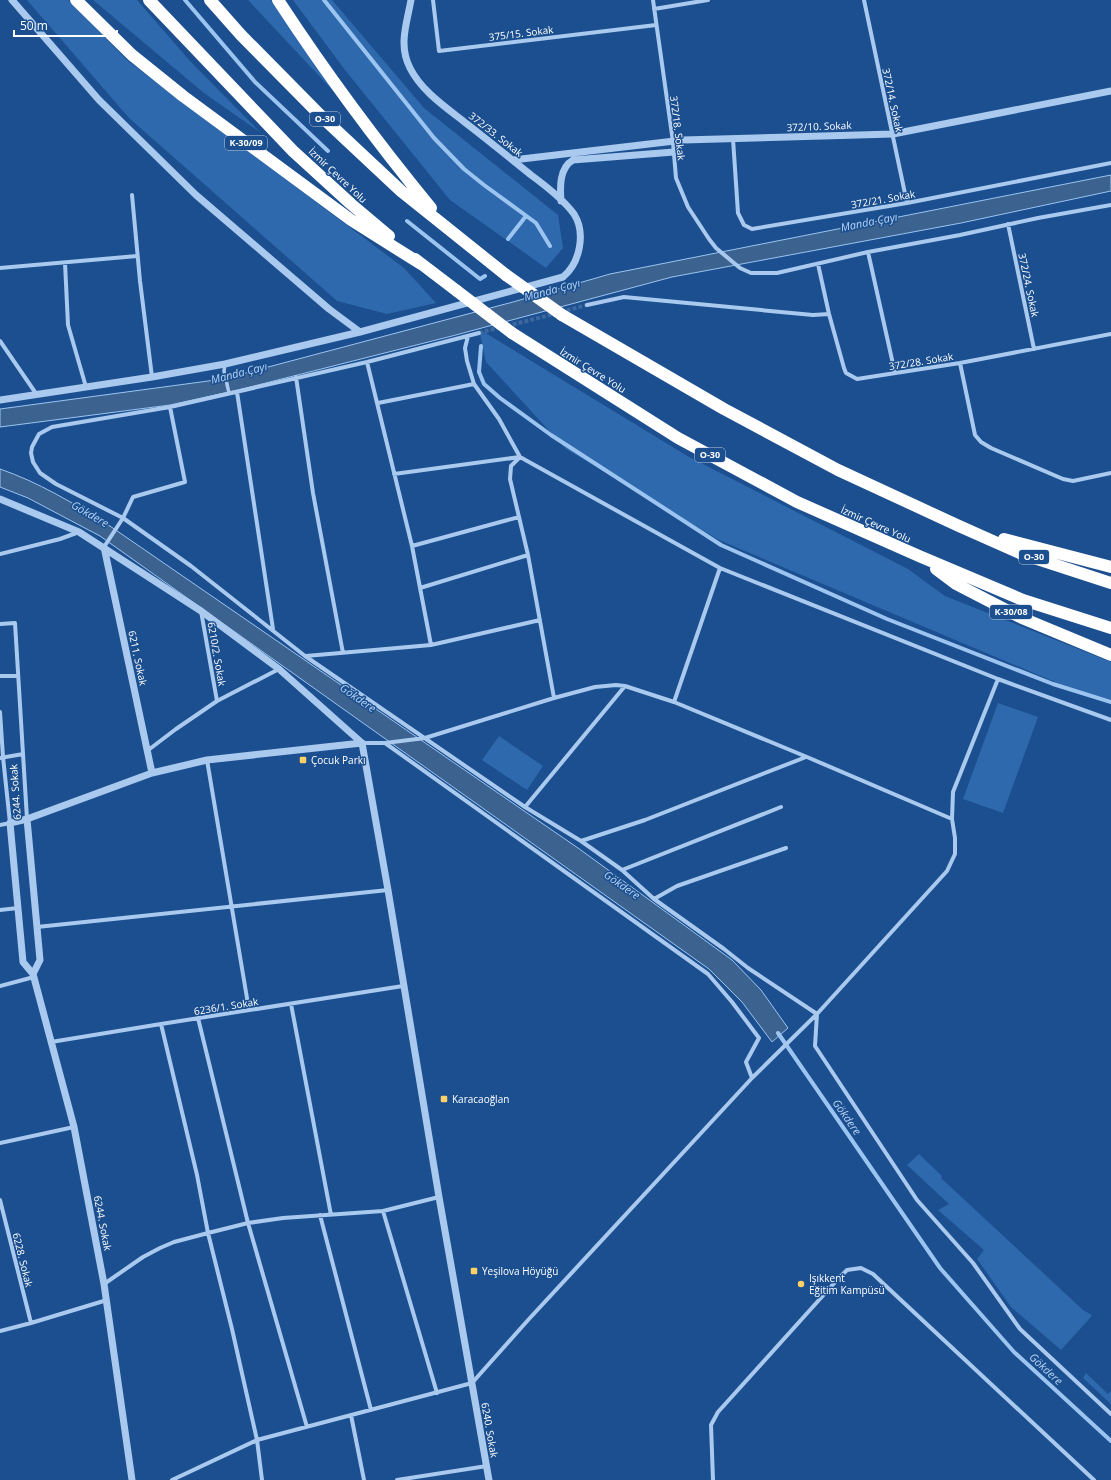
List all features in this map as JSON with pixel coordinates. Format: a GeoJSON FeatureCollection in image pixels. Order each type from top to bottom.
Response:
{"type":"FeatureCollection","features":[{"type":"Feature","properties":{"kind":"highway","name":"K-30/09"},"geometry":{"type":"LineString","coordinates":[[76,0],[132,55],[182,96],[351,220],[421,264]]}},
{"type":"Feature","properties":{"kind":"highway","name":"İzmir Çevre Yolu"},"geometry":{"type":"LineString","coordinates":[[149,0],[293,151],[351,204],[421,264],[512,333],[678,438],[797,502],[1023,600],[1111,628]]}},
{"type":"Feature","properties":{"kind":"highway","name":"O-30"},"geometry":{"type":"LineString","coordinates":[[210,0],[241,35],[322,117],[401,191],[506,275],[562,315],[724,409],[832,466],[1022,554],[1111,582]]}},
{"type":"Feature","properties":{"kind":"highway"},"geometry":{"type":"LineString","coordinates":[[278,0],[313,54],[366,127],[448,229]]}},
{"type":"Feature","properties":{"kind":"highway"},"geometry":{"type":"LineString","coordinates":[[959,526],[1111,567]]}},
{"type":"Feature","properties":{"kind":"highway","name":"K-30/08"},"geometry":{"type":"LineString","coordinates":[[919,556],[956,584],[1022,618],[1111,655]]}},
{"type":"Feature","properties":{"kind":"street"},"geometry":{"type":"LineString","coordinates":[[12,0],[99,100],[196,195],[328,309],[360,332]]}},
{"type":"Feature","properties":{"kind":"street","name":"372/33. Sokak"},"geometry":{"type":"LineString","coordinates":[[360,332],[563,277],[568,273],[576,259],[580,246],[577,222],[573,214],[561,201],[526,170],[439,102],[418,81],[404,54],[403,42],[412,0]]}},
{"type":"Feature","properties":{"kind":"street","name":"375/15. Sokak"},"geometry":{"type":"LineString","coordinates":[[433,0],[439,51],[656,25]]}},
{"type":"Feature","properties":{"kind":"street","name":"372/18. Sokak"},"geometry":{"type":"LineString","coordinates":[[653,0],[673,142],[676,178],[688,207],[698,224],[716,248],[740,268],[751,273],[777,273],[818,264]]}},
{"type":"Feature","properties":{"kind":"street"},"geometry":{"type":"LineString","coordinates":[[654,9],[708,0]]}},
{"type":"Feature","properties":{"kind":"street","name":"372/14. Sokak"},"geometry":{"type":"LineString","coordinates":[[864,0],[907,203]]}},
{"type":"Feature","properties":{"kind":"street","name":"372/10. Sokak"},"geometry":{"type":"LineString","coordinates":[[673,142],[683,140],[893,134],[1111,91]]}},
{"type":"Feature","properties":{"kind":"street","name":"372/21. Sokak"},"geometry":{"type":"LineString","coordinates":[[734,139],[738,213],[744,225],[752,229],[907,203],[1111,163]]}},
{"type":"Feature","properties":{"kind":"street"},"geometry":{"type":"LineString","coordinates":[[561,201],[560,183],[567,165],[573,160],[674,152],[683,140]]}},
{"type":"Feature","properties":{"kind":"street"},"geometry":{"type":"LineString","coordinates":[[513,160],[673,142]]}},
{"type":"Feature","properties":{"kind":"street"},"geometry":{"type":"LineString","coordinates":[[526,170],[524,163],[530,159]]}},
{"type":"Feature","properties":{"kind":"street"},"geometry":{"type":"LineString","coordinates":[[132,195],[137,256],[152,377]]}},
{"type":"Feature","properties":{"kind":"street"},"geometry":{"type":"LineString","coordinates":[[818,264],[868,252],[1111,205]]}},
{"type":"Feature","properties":{"kind":"street","name":"372/24. Sokak"},"geometry":{"type":"LineString","coordinates":[[1008,224],[1034,349]]}},
{"type":"Feature","properties":{"kind":"street"},"geometry":{"type":"LineString","coordinates":[[868,252],[895,373]]}},
{"type":"Feature","properties":{"kind":"street"},"geometry":{"type":"LineString","coordinates":[[0,268],[137,256]]}},
{"type":"Feature","properties":{"kind":"street"},"geometry":{"type":"LineString","coordinates":[[65,263],[68,325],[86,387]]}},
{"type":"Feature","properties":{"kind":"street","name":"372/28. Sokak"},"geometry":{"type":"LineString","coordinates":[[818,264],[829,314],[844,368],[846,373],[857,379],[960,363],[1111,334]]}},
{"type":"Feature","properties":{"kind":"street"},"geometry":{"type":"LineString","coordinates":[[587,305],[624,297],[813,315],[829,314]]}},
{"type":"Feature","properties":{"kind":"street"},"geometry":{"type":"LineString","coordinates":[[0,400],[152,377],[224,368],[360,332]]}},
{"type":"Feature","properties":{"kind":"street"},"geometry":{"type":"LineString","coordinates":[[479,333],[368,362],[296,377],[170,407],[52,427],[39,434],[35,440],[31,453],[32,462],[40,473],[56,484],[123,518],[191,566],[305,656],[525,807],[581,841],[622,870],[654,898],[748,968],[817,1014]]}},
{"type":"Feature","properties":{"kind":"street"},"geometry":{"type":"LineString","coordinates":[[468,336],[465,348],[467,361],[474,384],[500,418],[520,457],[720,568],[998,679],[1111,720]]}},
{"type":"Feature","properties":{"kind":"street"},"geometry":{"type":"LineString","coordinates":[[0,342],[37,395]]}},
{"type":"Feature","properties":{"kind":"street"},"geometry":{"type":"LineString","coordinates":[[368,362],[412,546],[431,645]]}},
{"type":"Feature","properties":{"kind":"street"},"geometry":{"type":"LineString","coordinates":[[960,363],[975,435],[981,442],[991,448],[1063,479],[1073,481],[1111,473]]}},
{"type":"Feature","properties":{"kind":"street"},"geometry":{"type":"LineString","coordinates":[[224,368],[229,393]]}},
{"type":"Feature","properties":{"kind":"street"},"geometry":{"type":"LineString","coordinates":[[296,377],[313,493],[343,653]]}},
{"type":"Feature","properties":{"kind":"street"},"geometry":{"type":"LineString","coordinates":[[378,403],[474,384]]}},
{"type":"Feature","properties":{"kind":"street"},"geometry":{"type":"LineString","coordinates":[[237,392],[273,630]]}},
{"type":"Feature","properties":{"kind":"street"},"geometry":{"type":"LineString","coordinates":[[105,545],[123,518],[133,497],[185,482],[170,407]]}},
{"type":"Feature","properties":{"kind":"street"},"geometry":{"type":"LineString","coordinates":[[394,474],[520,457]]}},
{"type":"Feature","properties":{"kind":"street"},"geometry":{"type":"LineString","coordinates":[[520,457],[511,466],[510,479],[528,555],[554,698]]}},
{"type":"Feature","properties":{"kind":"street"},"geometry":{"type":"LineString","coordinates":[[0,499],[79,532],[105,545],[201,611],[279,669],[362,743]]}},
{"type":"Feature","properties":{"kind":"street"},"geometry":{"type":"LineString","coordinates":[[412,546],[519,517]]}},
{"type":"Feature","properties":{"kind":"street"},"geometry":{"type":"LineString","coordinates":[[0,554],[60,539],[79,532]]}},
{"type":"Feature","properties":{"kind":"street","name":"6211. Sokak"},"geometry":{"type":"LineString","coordinates":[[105,545],[152,773]]}},
{"type":"Feature","properties":{"kind":"street"},"geometry":{"type":"LineString","coordinates":[[420,588],[528,555]]}},
{"type":"Feature","properties":{"kind":"street"},"geometry":{"type":"LineString","coordinates":[[674,702],[720,568]]}},
{"type":"Feature","properties":{"kind":"street","name":"6210/2. Sokak"},"geometry":{"type":"LineString","coordinates":[[201,611],[217,701]]}},
{"type":"Feature","properties":{"kind":"street"},"geometry":{"type":"LineString","coordinates":[[305,656],[431,645],[540,620]]}},
{"type":"Feature","properties":{"kind":"street","name":"6244. Sokak"},"geometry":{"type":"LineString","coordinates":[[0,624],[15,623],[27,819],[40,960],[33,975]]}},
{"type":"Feature","properties":{"kind":"street"},"geometry":{"type":"LineString","coordinates":[[147,751],[217,701],[279,669]]}},
{"type":"Feature","properties":{"kind":"street"},"geometry":{"type":"LineString","coordinates":[[0,676],[18,676]]}},
{"type":"Feature","properties":{"kind":"street"},"geometry":{"type":"LineString","coordinates":[[172,1480],[257,1440],[472,1383],[529,1319],[764,1065],[817,1014],[947,871],[955,854],[955,838],[952,819],[953,792],[998,679]]}},
{"type":"Feature","properties":{"kind":"street"},"geometry":{"type":"LineString","coordinates":[[0,825],[27,819],[152,773],[207,760],[362,743],[385,743],[426,738],[554,698],[595,687],[616,685],[625,686],[674,702],[952,819]]}},
{"type":"Feature","properties":{"kind":"street"},"geometry":{"type":"LineString","coordinates":[[525,807],[625,686]]}},
{"type":"Feature","properties":{"kind":"street","name":"6244. Sokak"},"geometry":{"type":"LineString","coordinates":[[0,712],[1,758],[10,823],[23,962],[33,975],[74,1127],[107,1300],[132,1480]]}},
{"type":"Feature","properties":{"kind":"street","name":"6240. Sokak"},"geometry":{"type":"LineString","coordinates":[[362,743],[439,1197],[489,1480]]}},
{"type":"Feature","properties":{"kind":"street"},"geometry":{"type":"LineString","coordinates":[[385,743],[708,974],[732,1002],[759,1038],[746,1062],[752,1078]]}},
{"type":"Feature","properties":{"kind":"street"},"geometry":{"type":"LineString","coordinates":[[1,758],[23,754]]}},
{"type":"Feature","properties":{"kind":"street"},"geometry":{"type":"LineString","coordinates":[[581,841],[645,820],[807,757]]}},
{"type":"Feature","properties":{"kind":"street"},"geometry":{"type":"LineString","coordinates":[[207,760],[249,1010]]}},
{"type":"Feature","properties":{"kind":"street"},"geometry":{"type":"LineString","coordinates":[[622,870],[781,807]]}},
{"type":"Feature","properties":{"kind":"street"},"geometry":{"type":"LineString","coordinates":[[654,898],[677,886],[786,848]]}},
{"type":"Feature","properties":{"kind":"street"},"geometry":{"type":"LineString","coordinates":[[36,927],[388,890]]}},
{"type":"Feature","properties":{"kind":"street"},"geometry":{"type":"LineString","coordinates":[[0,910],[18,908]]}},
{"type":"Feature","properties":{"kind":"street"},"geometry":{"type":"LineString","coordinates":[[0,986],[33,975]]}},
{"type":"Feature","properties":{"kind":"street","name":"6236/1. Sokak"},"geometry":{"type":"LineString","coordinates":[[51,1042],[403,986]]}},
{"type":"Feature","properties":{"kind":"street"},"geometry":{"type":"LineString","coordinates":[[291,1004],[331,1215]]}},
{"type":"Feature","properties":{"kind":"street"},"geometry":{"type":"LineString","coordinates":[[817,1014],[815,1046],[917,1200],[973,1263],[1020,1329],[1111,1414]]}},
{"type":"Feature","properties":{"kind":"street"},"geometry":{"type":"LineString","coordinates":[[198,1018],[248,1223],[307,1427]]}},
{"type":"Feature","properties":{"kind":"street"},"geometry":{"type":"LineString","coordinates":[[161,1024],[257,1440],[262,1480]]}},
{"type":"Feature","properties":{"kind":"street"},"geometry":{"type":"LineString","coordinates":[[0,1143],[74,1127]]}},
{"type":"Feature","properties":{"kind":"street"},"geometry":{"type":"LineString","coordinates":[[104,1284],[143,1257],[160,1248],[174,1242],[208,1233],[248,1223],[283,1218],[383,1211],[439,1197]]}},
{"type":"Feature","properties":{"kind":"street","name":"6228. Sokak"},"geometry":{"type":"LineString","coordinates":[[0,1200],[31,1323]]}},
{"type":"Feature","properties":{"kind":"street"},"geometry":{"type":"LineString","coordinates":[[383,1211],[437,1393]]}},
{"type":"Feature","properties":{"kind":"street"},"geometry":{"type":"LineString","coordinates":[[320,1216],[371,1410]]}},
{"type":"Feature","properties":{"kind":"street"},"geometry":{"type":"LineString","coordinates":[[713,1480],[711,1425],[718,1412],[837,1280],[847,1270],[861,1268],[873,1274],[1094,1480]]}},
{"type":"Feature","properties":{"kind":"street"},"geometry":{"type":"LineString","coordinates":[[0,1331],[107,1300]]}},
{"type":"Feature","properties":{"kind":"street"},"geometry":{"type":"LineString","coordinates":[[351,1415],[364,1480]]}},
{"type":"Feature","properties":{"kind":"street"},"geometry":{"type":"LineString","coordinates":[[397,1480],[487,1466]]}},
{"type":"Feature","properties":{"kind":"shaded area"},"geometry":{"type":"Polygon","coordinates":[[[27,0],[68,0],[128,61],[404,268],[436,303],[387,314],[337,301],[129,118],[27,0]]]}},
{"type":"Feature","properties":{"kind":"shaded area"},"geometry":{"type":"Polygon","coordinates":[[[93,0],[137,0],[190,61],[261,133],[204,93],[93,0]]]}},
{"type":"Feature","properties":{"kind":"shaded area"},"geometry":{"type":"Polygon","coordinates":[[[248,0],[271,0],[336,94],[248,0]]]}},
{"type":"Feature","properties":{"kind":"shaded area"},"geometry":{"type":"Polygon","coordinates":[[[293,0],[332,0],[424,108],[558,215],[563,248],[546,268],[450,200],[345,70],[293,0]]]}},
{"type":"Feature","properties":{"kind":"shaded area"},"geometry":{"type":"Polygon","coordinates":[[[479,329],[689,457],[908,569],[945,596],[1111,662],[1111,700],[1062,685],[719,540],[566,449],[486,362],[479,329]]]}},
{"type":"Feature","properties":{"kind":"shaded area"},"geometry":{"type":"Polygon","coordinates":[[[998,703],[1038,717],[1003,813],[963,799],[998,703]]]}},
{"type":"Feature","properties":{"kind":"shaded area"},"geometry":{"type":"Polygon","coordinates":[[[499,736],[543,766],[527,790],[482,760],[499,736]]]}},
{"type":"Feature","properties":{"kind":"shaded area"},"geometry":{"type":"Polygon","coordinates":[[[919,1154],[942,1176],[941,1178],[1083,1310],[1092,1315],[1061,1350],[1011,1307],[977,1259],[984,1250],[938,1210],[949,1204],[907,1165],[919,1154]]]}},
{"type":"Feature","properties":{"kind":"shaded area"},"geometry":{"type":"Polygon","coordinates":[[[1086,1373],[1108,1394],[1111,1391],[1111,1404],[1083,1378],[1086,1373]]]}},
{"type":"Feature","properties":{"kind":"water"},"geometry":{"type":"Polygon","coordinates":[[[1111,175],[1111,191],[961,223],[672,277],[452,336],[238,390],[170,405],[0,427],[0,409],[223,379],[513,302],[610,274],[1111,175]]]}},
{"type":"Feature","properties":{"kind":"water"},"geometry":{"type":"Polygon","coordinates":[[[0,469],[42,487],[107,524],[578,848],[732,960],[761,990],[788,1028],[772,1042],[742,1002],[709,969],[100,536],[28,498],[0,487],[0,469]]]}},
{"type":"Feature","properties":{"kind":"waterway"},"geometry":{"type":"LineString","coordinates":[[185,0],[255,82],[328,151]]}},
{"type":"Feature","properties":{"kind":"waterway"},"geometry":{"type":"LineString","coordinates":[[324,0],[434,138],[464,169],[536,223],[550,246]]}},
{"type":"Feature","properties":{"kind":"waterway"},"geometry":{"type":"LineString","coordinates":[[508,239],[526,216]]}},
{"type":"Feature","properties":{"kind":"waterway"},"geometry":{"type":"LineString","coordinates":[[407,221],[480,279],[485,276]]}},
{"type":"Feature","properties":{"kind":"waterway"},"geometry":{"type":"LineString","coordinates":[[481,346],[479,372],[484,384],[500,398],[551,435],[721,545],[887,619],[1053,684],[1111,702]]}},
{"type":"Feature","properties":{"kind":"waterway","name":"Gökdere"},"geometry":{"type":"LineString","coordinates":[[778,1033],[940,1268],[1014,1352],[1111,1441]]}},
{"type":"Feature","properties":{"kind":"tunnel"},"geometry":{"type":"LineString","coordinates":[[561,312],[587,305]]}},
{"type":"Feature","properties":{"kind":"tunnel"},"geometry":{"type":"LineString","coordinates":[[507,326],[554,314]]}},
{"type":"Feature","properties":{"kind":"tunnel"},"geometry":{"type":"LineString","coordinates":[[479,333],[500,327]]}},
{"type":"Feature","properties":{"kind":"place","name":"Çocuk Parkı"},"geometry":{"type":"Point","coordinates":[303,760]}},
{"type":"Feature","properties":{"kind":"place","name":"Karacaoğlan"},"geometry":{"type":"Point","coordinates":[444,1099]}},
{"type":"Feature","properties":{"kind":"place","name":"Yeşilova Höyüğü"},"geometry":{"type":"Point","coordinates":[474,1271]}},
{"type":"Feature","properties":{"kind":"place","name":"Işıkkent Eğitim Kampüsü"},"geometry":{"type":"Point","coordinates":[801,1284]}},
{"type":"Feature","properties":{"kind":"water label","name":"Manda Çayı"},"geometry":{"type":"Point","coordinates":[869,222]}},
{"type":"Feature","properties":{"kind":"water label","name":"Manda Çayı"},"geometry":{"type":"Point","coordinates":[552,290]}},
{"type":"Feature","properties":{"kind":"water label","name":"Manda Çayı"},"geometry":{"type":"Point","coordinates":[239,373]}}]}
